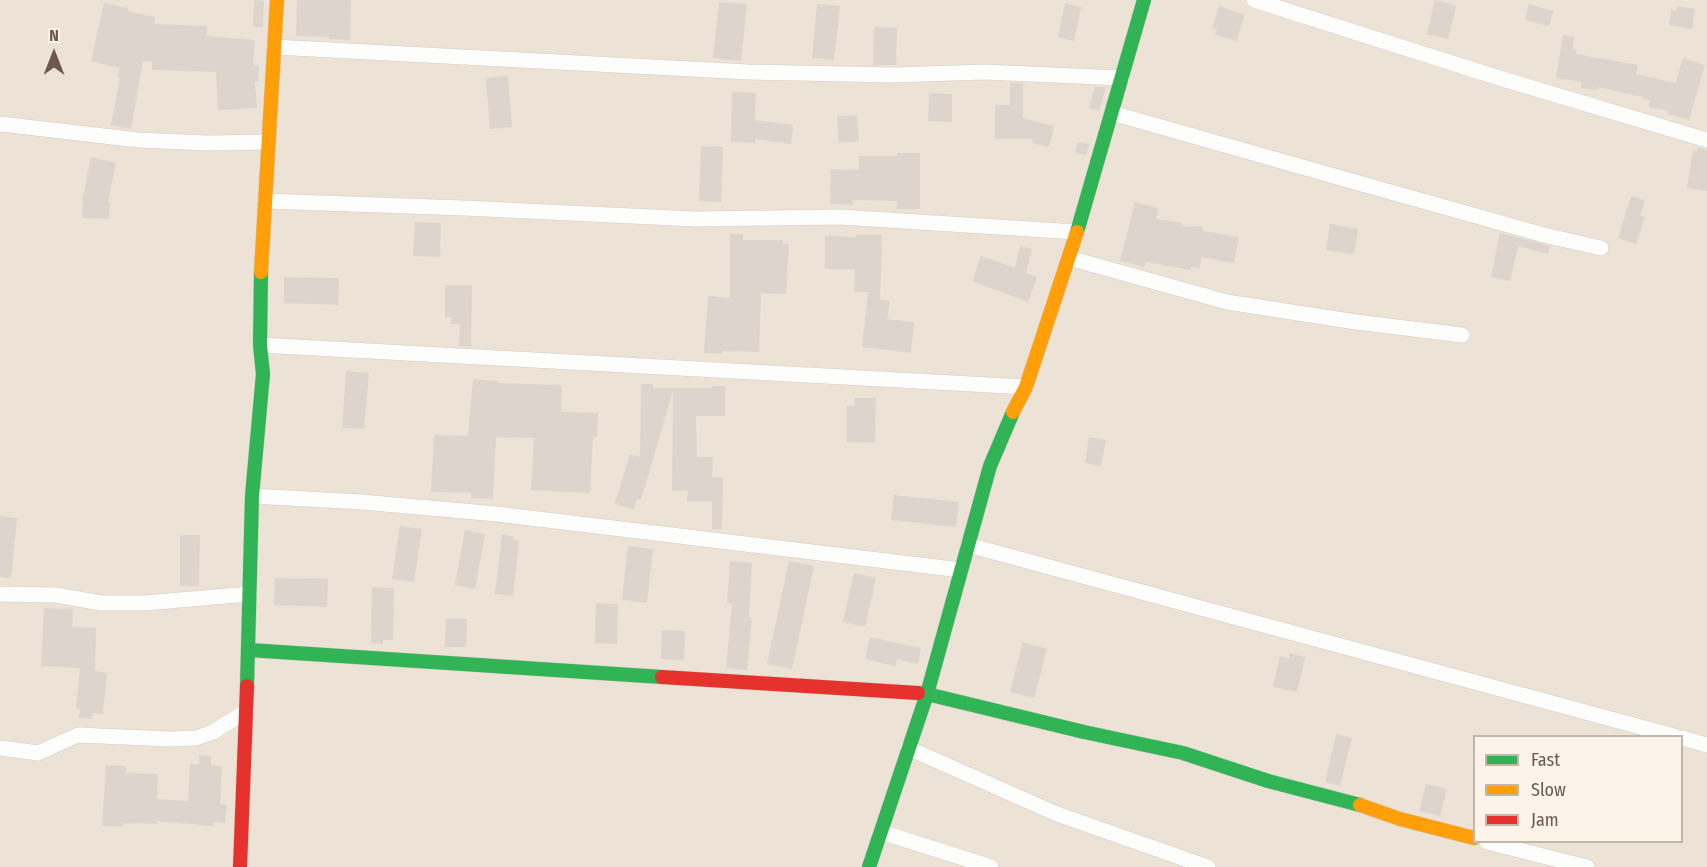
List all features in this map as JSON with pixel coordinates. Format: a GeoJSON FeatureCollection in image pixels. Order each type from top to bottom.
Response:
{"type":"FeatureCollection","features":[{"type":"Feature","properties":{"kind":"street"},"geometry":{"type":"LineString","coordinates":[[240,867],[249,650],[252,496],[263,374],[260,345],[261,254],[277,0]]}},
{"type":"Feature","properties":{"kind":"street"},"geometry":{"type":"LineString","coordinates":[[869,867],[927,694],[990,466],[1026,387],[1069,258],[1144,0]]}},
{"type":"Feature","properties":{"kind":"street"},"geometry":{"type":"LineString","coordinates":[[1254,0],[1496,77],[1707,140]]}},
{"type":"Feature","properties":{"kind":"street"},"geometry":{"type":"LineString","coordinates":[[274,48],[748,72],[894,75],[984,72],[1122,78]]}},
{"type":"Feature","properties":{"kind":"street"},"geometry":{"type":"LineString","coordinates":[[1112,112],[1544,235],[1601,248]]}},
{"type":"Feature","properties":{"kind":"street"},"geometry":{"type":"LineString","coordinates":[[0,124],[138,140],[267,142]]}},
{"type":"Feature","properties":{"kind":"street"},"geometry":{"type":"LineString","coordinates":[[265,201],[695,219],[840,217],[1077,231]]}},
{"type":"Feature","properties":{"kind":"street"},"geometry":{"type":"LineString","coordinates":[[1069,258],[1227,302],[1356,322],[1462,335]]}},
{"type":"Feature","properties":{"kind":"street"},"geometry":{"type":"LineString","coordinates":[[260,345],[1026,387]]}},
{"type":"Feature","properties":{"kind":"street"},"geometry":{"type":"LineString","coordinates":[[252,496],[362,502],[497,514],[961,570]]}},
{"type":"Feature","properties":{"kind":"street"},"geometry":{"type":"LineString","coordinates":[[968,545],[1670,735]]}},
{"type":"Feature","properties":{"kind":"street"},"geometry":{"type":"LineString","coordinates":[[0,594],[56,595],[101,603],[145,603],[249,594]]}},
{"type":"Feature","properties":{"kind":"street"},"geometry":{"type":"LineString","coordinates":[[249,650],[927,694],[1183,753],[1268,781],[1351,802],[1400,819],[1473,838]]}},
{"type":"Feature","properties":{"kind":"street"},"geometry":{"type":"LineString","coordinates":[[0,748],[38,753],[78,735],[196,738],[213,732],[246,711]]}},
{"type":"Feature","properties":{"kind":"street"},"geometry":{"type":"LineString","coordinates":[[1683,738],[1707,745]]}},
{"type":"Feature","properties":{"kind":"street"},"geometry":{"type":"LineString","coordinates":[[908,748],[1057,814],[1208,867]]}},
{"type":"Feature","properties":{"kind":"street"},"geometry":{"type":"LineString","coordinates":[[881,832],[991,867]]}},
{"type":"Feature","properties":{"kind":"street"},"geometry":{"type":"LineString","coordinates":[[1491,843],[1587,867]]}},
{"type":"Feature","properties":{"kind":"shaded area"},"geometry":{"type":"Polygon","coordinates":[[[0,0],[1707,0],[1707,867],[0,867],[0,0]]]}},
{"type":"Feature","properties":{"kind":"building"},"geometry":{"type":"Polygon","coordinates":[[[254,0],[264,1],[263,27],[253,27],[254,0]]]}},
{"type":"Feature","properties":{"kind":"building"},"geometry":{"type":"Polygon","coordinates":[[[297,0],[351,0],[350,40],[296,36],[297,0]]]}},
{"type":"Feature","properties":{"kind":"building"},"geometry":{"type":"Polygon","coordinates":[[[1435,0],[1456,6],[1448,39],[1427,34],[1435,0]]]}},
{"type":"Feature","properties":{"kind":"building"},"geometry":{"type":"Polygon","coordinates":[[[719,2],[747,4],[741,61],[713,58],[719,2]]]}},
{"type":"Feature","properties":{"kind":"building"},"geometry":{"type":"Polygon","coordinates":[[[104,3],[155,17],[154,24],[207,26],[206,36],[255,40],[253,65],[259,66],[258,82],[255,82],[257,108],[218,110],[216,72],[152,70],[152,61],[143,61],[131,129],[111,125],[120,78],[118,77],[119,68],[91,61],[104,3]]]}},
{"type":"Feature","properties":{"kind":"building"},"geometry":{"type":"Polygon","coordinates":[[[1065,3],[1081,7],[1074,41],[1058,37],[1065,3]]]}},
{"type":"Feature","properties":{"kind":"building"},"geometry":{"type":"Polygon","coordinates":[[[817,4],[840,6],[834,60],[812,58],[817,4]]]}},
{"type":"Feature","properties":{"kind":"building"},"geometry":{"type":"Polygon","coordinates":[[[1529,4],[1553,11],[1549,26],[1525,20],[1529,4]]]}},
{"type":"Feature","properties":{"kind":"building"},"geometry":{"type":"Polygon","coordinates":[[[1219,6],[1245,15],[1236,41],[1215,35],[1217,30],[1212,28],[1219,6]]]}},
{"type":"Feature","properties":{"kind":"building"},"geometry":{"type":"Polygon","coordinates":[[[1677,6],[1695,9],[1692,29],[1669,25],[1671,10],[1676,11],[1677,6]]]}},
{"type":"Feature","properties":{"kind":"building"},"geometry":{"type":"Polygon","coordinates":[[[874,27],[897,28],[896,65],[873,65],[874,27]]]}},
{"type":"Feature","properties":{"kind":"building"},"geometry":{"type":"Polygon","coordinates":[[[1563,35],[1575,37],[1572,49],[1577,50],[1576,54],[1638,65],[1636,74],[1676,83],[1683,58],[1705,65],[1689,120],[1667,114],[1668,111],[1649,107],[1650,100],[1643,99],[1643,97],[1598,87],[1597,90],[1581,88],[1582,82],[1556,78],[1563,35]]]}},
{"type":"Feature","properties":{"kind":"building"},"geometry":{"type":"Polygon","coordinates":[[[508,76],[512,127],[490,129],[486,78],[508,76]]]}},
{"type":"Feature","properties":{"kind":"building"},"geometry":{"type":"Polygon","coordinates":[[[1010,83],[1023,83],[1023,118],[1054,126],[1049,147],[1032,143],[1033,139],[995,139],[995,105],[1010,105],[1010,83]]]}},
{"type":"Feature","properties":{"kind":"building"},"geometry":{"type":"Polygon","coordinates":[[[1095,87],[1106,87],[1099,111],[1089,108],[1095,87]]]}},
{"type":"Feature","properties":{"kind":"building"},"geometry":{"type":"Polygon","coordinates":[[[732,92],[756,93],[755,120],[793,125],[791,144],[755,139],[755,143],[731,142],[732,92]]]}},
{"type":"Feature","properties":{"kind":"building"},"geometry":{"type":"Polygon","coordinates":[[[929,93],[952,94],[952,122],[928,121],[929,93]]]}},
{"type":"Feature","properties":{"kind":"building"},"geometry":{"type":"Polygon","coordinates":[[[857,115],[859,141],[839,143],[837,116],[857,115]]]}},
{"type":"Feature","properties":{"kind":"building"},"geometry":{"type":"Polygon","coordinates":[[[1078,142],[1089,144],[1086,155],[1075,153],[1078,142]]]}},
{"type":"Feature","properties":{"kind":"building"},"geometry":{"type":"Polygon","coordinates":[[[701,146],[723,147],[721,202],[699,201],[701,146]]]}},
{"type":"Feature","properties":{"kind":"building"},"geometry":{"type":"Polygon","coordinates":[[[1698,147],[1707,150],[1707,191],[1687,188],[1693,150],[1697,151],[1698,147]]]}},
{"type":"Feature","properties":{"kind":"building"},"geometry":{"type":"Polygon","coordinates":[[[897,153],[920,153],[920,209],[897,209],[897,201],[853,200],[853,205],[830,204],[831,169],[859,170],[859,156],[897,156],[897,153]]]}},
{"type":"Feature","properties":{"kind":"building"},"geometry":{"type":"Polygon","coordinates":[[[91,157],[116,163],[108,203],[110,203],[109,219],[82,218],[83,196],[91,157]]]}},
{"type":"Feature","properties":{"kind":"building"},"geometry":{"type":"Polygon","coordinates":[[[1631,196],[1645,200],[1640,216],[1645,217],[1636,244],[1618,238],[1631,196]]]}},
{"type":"Feature","properties":{"kind":"building"},"geometry":{"type":"Polygon","coordinates":[[[1135,202],[1159,208],[1156,219],[1182,223],[1182,226],[1203,227],[1203,231],[1239,237],[1234,263],[1201,257],[1200,268],[1191,267],[1191,270],[1146,262],[1144,267],[1120,261],[1135,202]]]}},
{"type":"Feature","properties":{"kind":"building"},"geometry":{"type":"Polygon","coordinates":[[[415,222],[441,223],[440,257],[413,256],[415,222]]]}},
{"type":"Feature","properties":{"kind":"building"},"geometry":{"type":"Polygon","coordinates":[[[1330,224],[1358,229],[1354,254],[1326,250],[1330,224]]]}},
{"type":"Feature","properties":{"kind":"building"},"geometry":{"type":"Polygon","coordinates":[[[1500,233],[1550,246],[1548,254],[1518,246],[1510,281],[1491,277],[1500,233]]]}},
{"type":"Feature","properties":{"kind":"building"},"geometry":{"type":"Polygon","coordinates":[[[730,234],[743,234],[743,240],[783,240],[783,244],[789,244],[786,294],[761,293],[759,352],[704,353],[708,296],[730,298],[730,234]]]}},
{"type":"Feature","properties":{"kind":"building"},"geometry":{"type":"Polygon","coordinates":[[[856,235],[882,235],[880,300],[890,301],[887,319],[914,322],[911,353],[862,347],[868,292],[854,292],[855,269],[825,269],[825,236],[856,237],[856,235]]]}},
{"type":"Feature","properties":{"kind":"building"},"geometry":{"type":"Polygon","coordinates":[[[1020,246],[1032,249],[1026,273],[1037,277],[1028,302],[972,281],[981,256],[1015,268],[1020,246]]]}},
{"type":"Feature","properties":{"kind":"building"},"geometry":{"type":"Polygon","coordinates":[[[284,277],[339,278],[338,305],[284,303],[284,277]]]}},
{"type":"Feature","properties":{"kind":"building"},"geometry":{"type":"Polygon","coordinates":[[[445,285],[472,285],[471,347],[459,346],[460,324],[451,324],[451,317],[445,317],[445,285]]]}},
{"type":"Feature","properties":{"kind":"building"},"geometry":{"type":"Polygon","coordinates":[[[346,371],[369,373],[364,429],[342,428],[346,371]]]}},
{"type":"Feature","properties":{"kind":"building"},"geometry":{"type":"Polygon","coordinates":[[[473,379],[498,381],[498,383],[562,385],[561,412],[598,413],[597,437],[593,437],[590,493],[531,490],[534,438],[496,437],[493,499],[471,498],[471,493],[431,492],[434,435],[468,436],[473,379]]]}},
{"type":"Feature","properties":{"kind":"building"},"geometry":{"type":"Polygon","coordinates":[[[641,384],[653,384],[653,388],[725,386],[725,416],[696,416],[697,457],[713,457],[712,477],[723,477],[722,529],[712,529],[712,501],[687,501],[688,491],[672,491],[673,390],[641,500],[637,499],[634,509],[615,504],[630,454],[640,457],[641,384]]]}},
{"type":"Feature","properties":{"kind":"building"},"geometry":{"type":"Polygon","coordinates":[[[855,398],[876,398],[875,443],[847,442],[847,406],[854,406],[855,398]]]}},
{"type":"Feature","properties":{"kind":"building"},"geometry":{"type":"Polygon","coordinates":[[[1089,437],[1106,440],[1101,466],[1085,463],[1089,437]]]}},
{"type":"Feature","properties":{"kind":"building"},"geometry":{"type":"Polygon","coordinates":[[[894,495],[959,502],[956,527],[891,520],[894,495]]]}},
{"type":"Feature","properties":{"kind":"building"},"geometry":{"type":"Polygon","coordinates":[[[0,516],[17,518],[11,578],[0,577],[0,516]]]}},
{"type":"Feature","properties":{"kind":"building"},"geometry":{"type":"Polygon","coordinates":[[[400,526],[422,529],[414,582],[392,579],[400,526]]]}},
{"type":"Feature","properties":{"kind":"building"},"geometry":{"type":"Polygon","coordinates":[[[465,530],[485,534],[475,589],[455,585],[465,530]]]}},
{"type":"Feature","properties":{"kind":"building"},"geometry":{"type":"Polygon","coordinates":[[[180,535],[200,535],[199,586],[180,586],[180,535]]]}},
{"type":"Feature","properties":{"kind":"building"},"geometry":{"type":"Polygon","coordinates":[[[502,535],[513,536],[513,540],[519,541],[513,596],[495,594],[502,535]]]}},
{"type":"Feature","properties":{"kind":"building"},"geometry":{"type":"Polygon","coordinates":[[[628,546],[653,549],[647,603],[622,600],[628,546]]]}},
{"type":"Feature","properties":{"kind":"building"},"geometry":{"type":"Polygon","coordinates":[[[730,561],[752,563],[749,617],[752,617],[747,670],[726,668],[732,603],[727,603],[730,561]]]}},
{"type":"Feature","properties":{"kind":"building"},"geometry":{"type":"Polygon","coordinates":[[[789,561],[814,566],[792,669],[767,664],[789,561]]]}},
{"type":"Feature","properties":{"kind":"building"},"geometry":{"type":"Polygon","coordinates":[[[854,573],[876,578],[865,627],[843,622],[854,573]]]}},
{"type":"Feature","properties":{"kind":"building"},"geometry":{"type":"Polygon","coordinates":[[[275,578],[328,579],[327,607],[274,605],[275,578]]]}},
{"type":"Feature","properties":{"kind":"building"},"geometry":{"type":"Polygon","coordinates":[[[372,587],[394,588],[393,640],[383,640],[383,644],[371,643],[372,587]]]}},
{"type":"Feature","properties":{"kind":"building"},"geometry":{"type":"Polygon","coordinates":[[[596,603],[618,604],[617,644],[595,643],[596,603]]]}},
{"type":"Feature","properties":{"kind":"building"},"geometry":{"type":"Polygon","coordinates":[[[44,608],[73,609],[72,627],[96,628],[95,671],[107,673],[103,714],[93,713],[92,719],[79,718],[80,709],[76,708],[80,668],[41,666],[44,608]]]}},
{"type":"Feature","properties":{"kind":"building"},"geometry":{"type":"Polygon","coordinates":[[[446,619],[467,619],[466,647],[445,647],[446,619]]]}},
{"type":"Feature","properties":{"kind":"building"},"geometry":{"type":"Polygon","coordinates":[[[662,630],[685,631],[684,660],[661,659],[662,630]]]}},
{"type":"Feature","properties":{"kind":"building"},"geometry":{"type":"Polygon","coordinates":[[[870,637],[921,648],[918,664],[897,659],[895,666],[865,659],[870,637]]]}},
{"type":"Feature","properties":{"kind":"building"},"geometry":{"type":"Polygon","coordinates":[[[1023,642],[1047,649],[1034,698],[1010,692],[1023,642]]]}},
{"type":"Feature","properties":{"kind":"building"},"geometry":{"type":"Polygon","coordinates":[[[1290,653],[1305,657],[1297,692],[1273,687],[1280,656],[1289,658],[1290,653]]]}},
{"type":"Feature","properties":{"kind":"building"},"geometry":{"type":"Polygon","coordinates":[[[1336,734],[1352,738],[1340,786],[1325,782],[1336,734]]]}},
{"type":"Feature","properties":{"kind":"building"},"geometry":{"type":"Polygon","coordinates":[[[199,755],[211,756],[211,765],[222,766],[220,804],[227,805],[225,823],[214,822],[213,826],[157,821],[157,824],[123,823],[123,827],[102,826],[106,765],[126,766],[126,773],[158,774],[157,799],[188,801],[190,764],[199,765],[199,755]]]}},
{"type":"Feature","properties":{"kind":"building"},"geometry":{"type":"Polygon","coordinates":[[[1426,784],[1447,789],[1440,816],[1419,811],[1426,784]]]}},
{"type":"Feature","properties":{"kind":"traffic: fast"},"geometry":{"type":"LineString","coordinates":[[1077,232],[1144,0]]}},
{"type":"Feature","properties":{"kind":"traffic: fast"},"geometry":{"type":"LineString","coordinates":[[247,686],[252,496],[263,374],[260,345],[261,272]]}},
{"type":"Feature","properties":{"kind":"traffic: fast"},"geometry":{"type":"LineString","coordinates":[[869,867],[927,694],[990,466],[1013,412]]}},
{"type":"Feature","properties":{"kind":"traffic: fast"},"geometry":{"type":"LineString","coordinates":[[249,650],[662,677]]}},
{"type":"Feature","properties":{"kind":"traffic: fast"},"geometry":{"type":"LineString","coordinates":[[918,693],[1183,753],[1268,781],[1360,805]]}},
{"type":"Feature","properties":{"kind":"traffic: slow"},"geometry":{"type":"LineString","coordinates":[[261,272],[277,0]]}},
{"type":"Feature","properties":{"kind":"traffic: slow"},"geometry":{"type":"LineString","coordinates":[[1013,412],[1026,387],[1077,232]]}},
{"type":"Feature","properties":{"kind":"traffic: slow"},"geometry":{"type":"LineString","coordinates":[[1360,805],[1400,819],[1473,838]]}},
{"type":"Feature","properties":{"kind":"traffic: jam"},"geometry":{"type":"LineString","coordinates":[[662,677],[918,693]]}},
{"type":"Feature","properties":{"kind":"traffic: jam"},"geometry":{"type":"LineString","coordinates":[[240,867],[247,686]]}}]}
